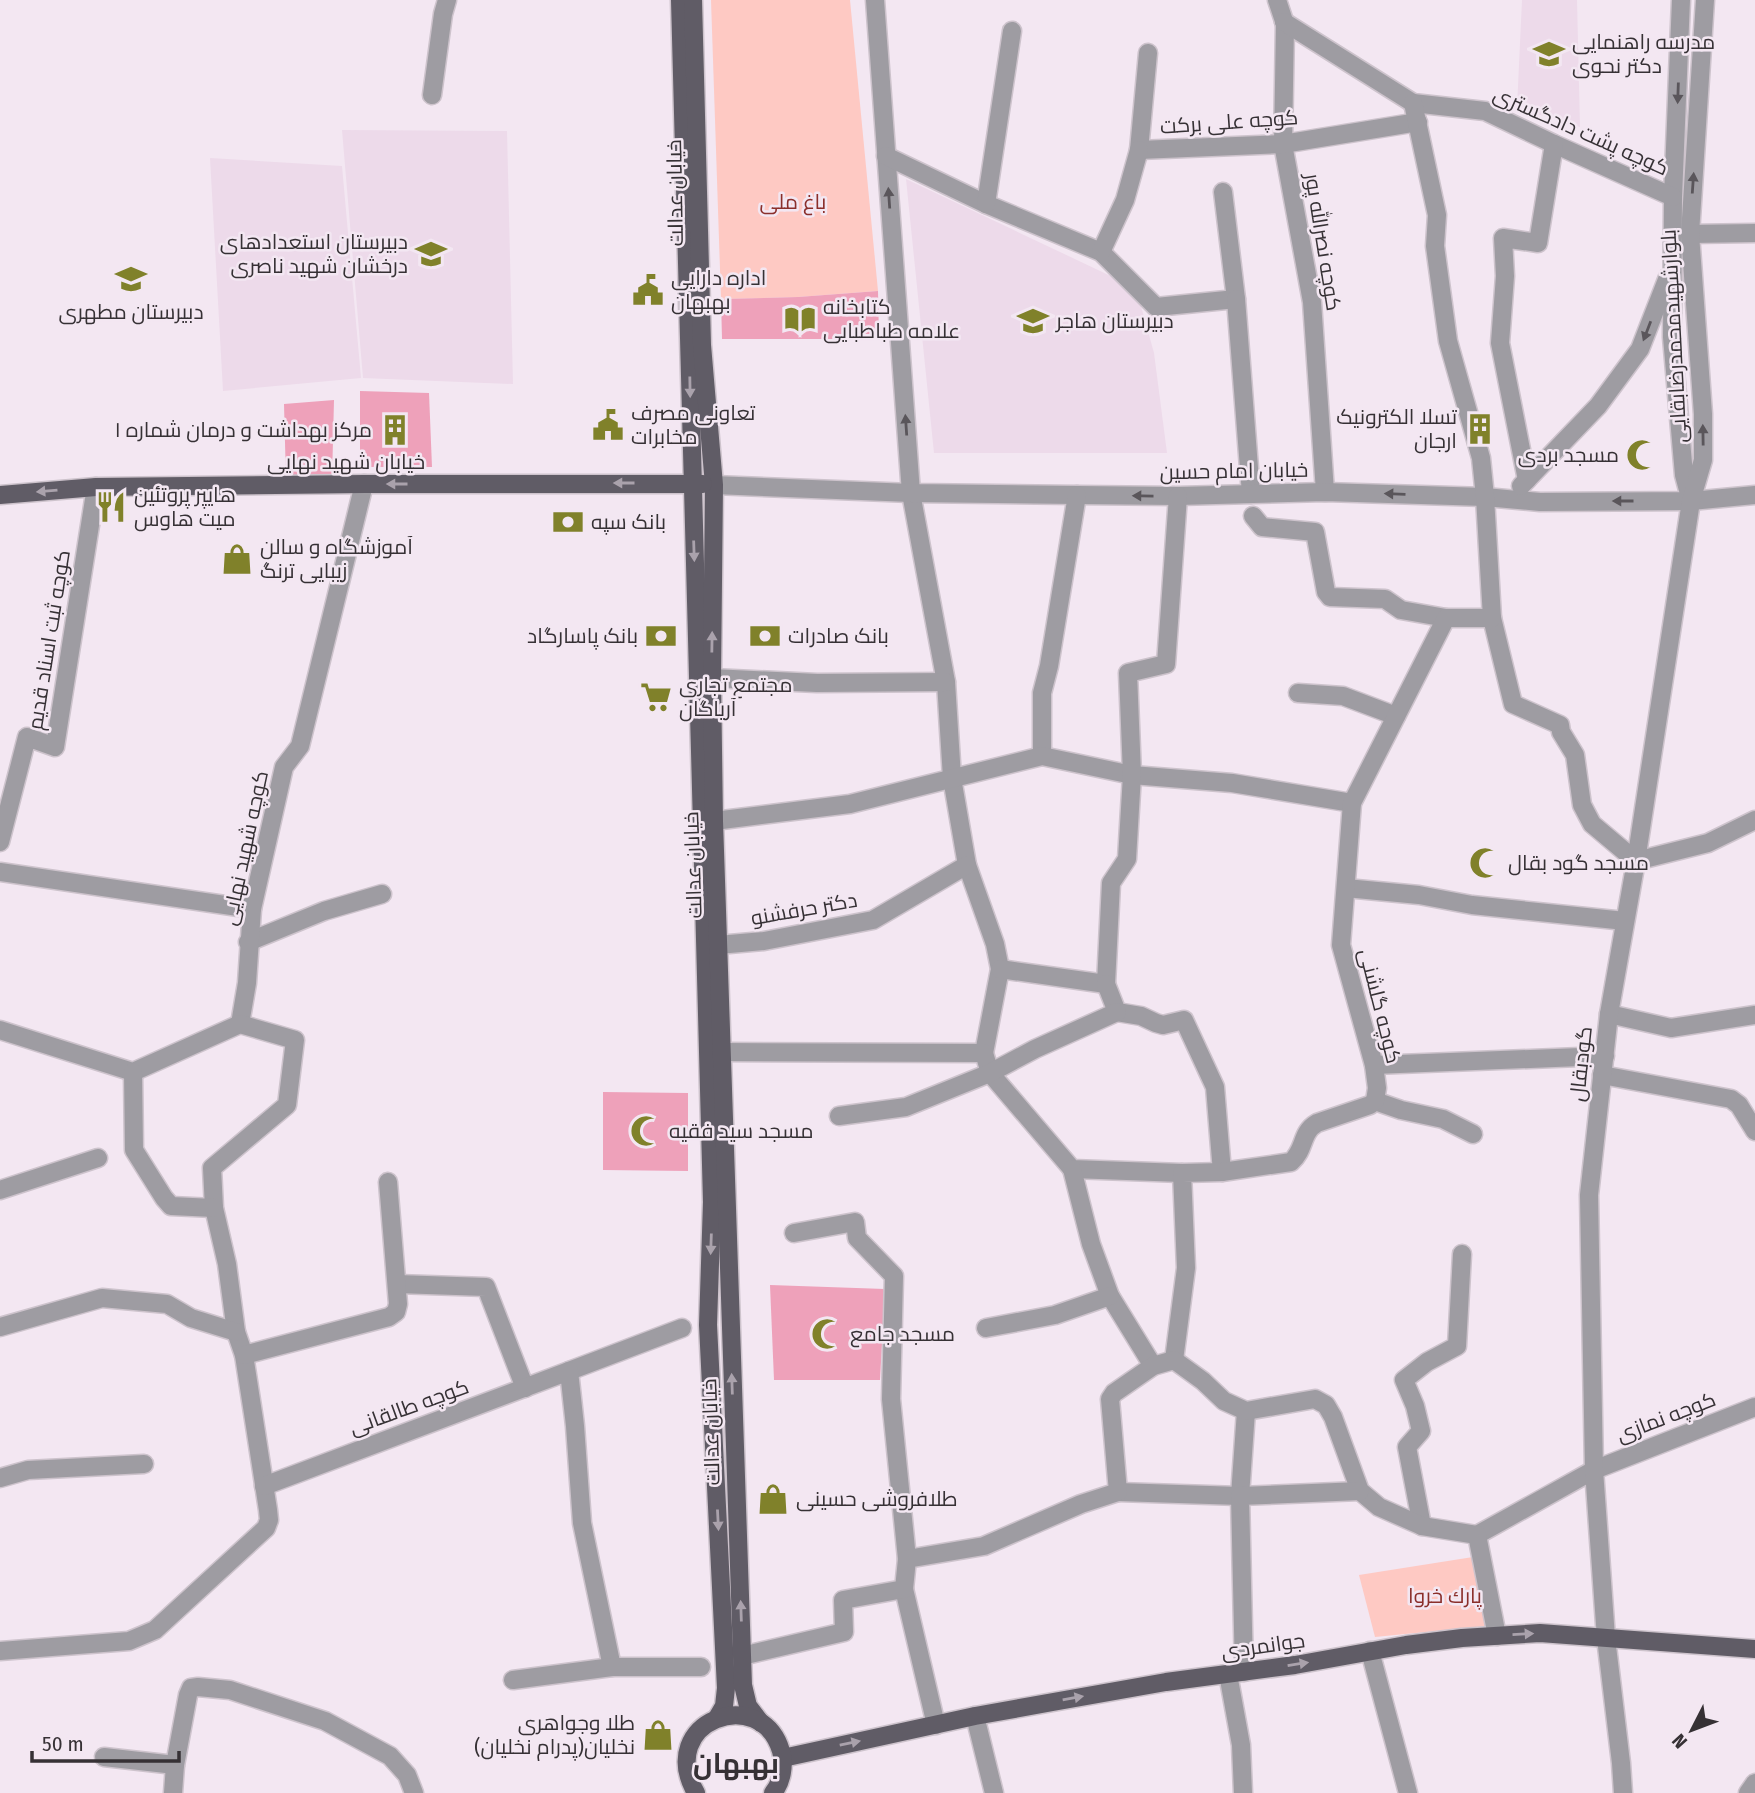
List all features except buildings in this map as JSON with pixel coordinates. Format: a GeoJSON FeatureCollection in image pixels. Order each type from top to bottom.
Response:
{"type":"FeatureCollection","features":[{"type":"Feature","properties":{"kind":"main road","name":"خیابان عدالت"},"geometry":{"type":"LineString","coordinates":[[680,0],[712,1202],[708,1325],[726,1688],[724,1706],[717,1718]]}},
{"type":"Feature","properties":{"kind":"main road","name":"خیابان عدالت"},"geometry":{"type":"LineString","coordinates":[[693,0],[702,345],[714,485],[714,821],[743,1685],[748,1706],[772,1732],[783,1758]]}},
{"type":"Feature","properties":{"kind":"main road","name":"خیابان شهید نهایی"},"geometry":{"type":"LineString","coordinates":[[0,495],[96,487],[364,484],[714,485]]}},
{"type":"Feature","properties":{"kind":"main road","name":"جوانمردی"},"geometry":{"type":"LineString","coordinates":[[783,1758],[975,1716],[1166,1682],[1295,1665],[1428,1642],[1540,1633],[1755,1649]]}},
{"type":"Feature","properties":{"kind":"main road"},"geometry":{"type":"LineString","coordinates":[[696,1793],[689,1781],[686,1766],[694,1737],[704,1726],[717,1718],[732,1715],[761,1723]]}},
{"type":"Feature","properties":{"kind":"main road"},"geometry":{"type":"LineString","coordinates":[[773,1793],[782,1774],[783,1758]]}},
{"type":"Feature","properties":{"kind":"street"},"geometry":{"type":"LineString","coordinates":[[432,95],[447,0]]}},
{"type":"Feature","properties":{"kind":"street"},"geometry":{"type":"LineString","coordinates":[[875,0],[911,493],[946,682],[953,778],[967,865],[995,944],[1000,969],[984,1053],[990,1073],[1072,1168],[1091,1244],[1110,1296],[1153,1366]]}},
{"type":"Feature","properties":{"kind":"street","name":"کوچه نصرالله پور"},"geometry":{"type":"LineString","coordinates":[[1277,0],[1284,22],[1283,144],[1312,302],[1325,492]]}},
{"type":"Feature","properties":{"kind":"street","name":"بلوارشهیدمحمدرضابقایی"},"geometry":{"type":"LineString","coordinates":[[1681,0],[1671,267],[1672,337],[1684,475],[1691,501]]}},
{"type":"Feature","properties":{"kind":"street","name":"بلوارشهیدمحمدرضابقایی"},"geometry":{"type":"LineString","coordinates":[[1691,501],[1703,460],[1703,414],[1690,234],[1705,0]]}},
{"type":"Feature","properties":{"kind":"street","name":"کوچه پشت دادگستری"},"geometry":{"type":"LineString","coordinates":[[1284,22],[1413,103],[1485,111],[1673,197]]}},
{"type":"Feature","properties":{"kind":"street"},"geometry":{"type":"LineString","coordinates":[[986,204],[1013,31]]}},
{"type":"Feature","properties":{"kind":"street","name":"کوچه علی برکت"},"geometry":{"type":"LineString","coordinates":[[1148,53],[1139,150],[1283,144],[1418,122]]}},
{"type":"Feature","properties":{"kind":"street"},"geometry":{"type":"LineString","coordinates":[[1413,103],[1437,215],[1435,246],[1448,341],[1481,458],[1492,618],[1511,700],[1513,704],[1560,725],[1561,732],[1575,755],[1582,805],[1592,824],[1636,861],[1708,843],[1755,820]]}},
{"type":"Feature","properties":{"kind":"street"},"geometry":{"type":"LineString","coordinates":[[1527,480],[1500,343],[1505,276],[1503,238],[1538,243],[1554,144]]}},
{"type":"Feature","properties":{"kind":"street"},"geometry":{"type":"LineString","coordinates":[[1101,252],[1125,200],[1139,150]]}},
{"type":"Feature","properties":{"kind":"street"},"geometry":{"type":"LineString","coordinates":[[886,156],[986,204],[1101,252],[1156,307],[1236,299]]}},
{"type":"Feature","properties":{"kind":"street"},"geometry":{"type":"LineString","coordinates":[[1223,192],[1236,299],[1251,494]]}},
{"type":"Feature","properties":{"kind":"street"},"geometry":{"type":"LineString","coordinates":[[1690,234],[1755,233]]}},
{"type":"Feature","properties":{"kind":"street"},"geometry":{"type":"LineString","coordinates":[[1507,500],[1598,406],[1640,349],[1671,267]]}},
{"type":"Feature","properties":{"kind":"street","name":"کوچه شهید نهایی"},"geometry":{"type":"LineString","coordinates":[[240,1024],[247,983],[251,909],[284,768],[300,747],[364,484]]}},
{"type":"Feature","properties":{"kind":"street","name":"خیابان امام حسین"},"geometry":{"type":"LineString","coordinates":[[714,485],[911,493],[1077,495],[1178,496],[1325,492],[1485,497],[1540,502],[1691,501],[1755,495]]}},
{"type":"Feature","properties":{"kind":"street","name":"کوچه ثبت اسناد قدیم"},"geometry":{"type":"LineString","coordinates":[[0,842],[27,737],[55,747],[96,487]]}},
{"type":"Feature","properties":{"kind":"street"},"geometry":{"type":"LineString","coordinates":[[1042,756],[1042,693],[1049,666],[1077,495]]}},
{"type":"Feature","properties":{"kind":"street"},"geometry":{"type":"LineString","coordinates":[[1117,1012],[1107,984],[1111,883],[1127,859],[1132,775],[1128,673],[1166,664],[1178,496]]}},
{"type":"Feature","properties":{"kind":"street","name":"گودبقال"},"geometry":{"type":"LineString","coordinates":[[1623,1793],[1606,1638],[1594,1470],[1589,1195],[1609,1014],[1636,861],[1691,501]]}},
{"type":"Feature","properties":{"kind":"street"},"geometry":{"type":"LineString","coordinates":[[1252,516],[1262,527],[1315,532],[1326,592],[1330,597],[1385,599],[1401,610],[1446,618],[1492,618]]}},
{"type":"Feature","properties":{"kind":"street","name":"کوچه گلشنی"},"geometry":{"type":"LineString","coordinates":[[1375,1101],[1377,1088],[1374,1065],[1341,945],[1352,803],[1446,618]]}},
{"type":"Feature","properties":{"kind":"street"},"geometry":{"type":"LineString","coordinates":[[712,678],[817,683],[946,682]]}},
{"type":"Feature","properties":{"kind":"street"},"geometry":{"type":"LineString","coordinates":[[1298,693],[1343,696],[1396,716]]}},
{"type":"Feature","properties":{"kind":"street"},"geometry":{"type":"LineString","coordinates":[[714,821],[850,804],[1042,756],[1132,775],[1232,783],[1352,803]]}},
{"type":"Feature","properties":{"kind":"street","name":"دکتر حرفشنو"},"geometry":{"type":"LineString","coordinates":[[718,945],[764,941],[873,920],[967,865]]}},
{"type":"Feature","properties":{"kind":"street"},"geometry":{"type":"LineString","coordinates":[[0,872],[251,909]]}},
{"type":"Feature","properties":{"kind":"street"},"geometry":{"type":"LineString","coordinates":[[1346,888],[1625,921]]}},
{"type":"Feature","properties":{"kind":"street"},"geometry":{"type":"LineString","coordinates":[[248,942],[324,911],[382,894]]}},
{"type":"Feature","properties":{"kind":"street"},"geometry":{"type":"LineString","coordinates":[[1000,969],[1107,984]]}},
{"type":"Feature","properties":{"kind":"street"},"geometry":{"type":"LineString","coordinates":[[839,1116],[906,1107],[990,1073],[1035,1049],[1117,1012],[1141,1016],[1163,1025],[1184,1020],[1215,1087],[1222,1171]]}},
{"type":"Feature","properties":{"kind":"street"},"geometry":{"type":"LineString","coordinates":[[1609,1014],[1671,1028],[1755,1015]]}},
{"type":"Feature","properties":{"kind":"street"},"geometry":{"type":"LineString","coordinates":[[0,1030],[133,1072],[240,1024],[295,1040],[287,1105],[212,1168],[214,1208],[227,1264],[236,1332],[244,1355],[264,1486],[269,1520],[266,1528],[155,1630],[129,1642],[1,1646]]}},
{"type":"Feature","properties":{"kind":"street"},"geometry":{"type":"LineString","coordinates":[[721,1052],[984,1053]]}},
{"type":"Feature","properties":{"kind":"street"},"geometry":{"type":"LineString","coordinates":[[1374,1065],[1604,1066],[1731,1099],[1739,1105],[1755,1130]]}},
{"type":"Feature","properties":{"kind":"street"},"geometry":{"type":"LineString","coordinates":[[133,1072],[134,1150],[170,1206],[214,1208]]}},
{"type":"Feature","properties":{"kind":"street"},"geometry":{"type":"LineString","coordinates":[[1072,1168],[1182,1173],[1290,1162],[1299,1155],[1310,1127],[1375,1101],[1443,1119],[1473,1134]]}},
{"type":"Feature","properties":{"kind":"street"},"geometry":{"type":"LineString","coordinates":[[0,1190],[98,1158]]}},
{"type":"Feature","properties":{"kind":"street"},"geometry":{"type":"LineString","coordinates":[[1174,1360],[1186,1268],[1182,1173]]}},
{"type":"Feature","properties":{"kind":"street"},"geometry":{"type":"LineString","coordinates":[[244,1355],[389,1317],[396,1312],[397,1284],[388,1182]]}},
{"type":"Feature","properties":{"kind":"street"},"geometry":{"type":"LineString","coordinates":[[794,1233],[855,1222],[857,1238],[894,1276],[891,1399],[907,1559],[904,1589],[936,1725]]}},
{"type":"Feature","properties":{"kind":"street"},"geometry":{"type":"LineString","coordinates":[[1422,1526],[1407,1447],[1420,1431],[1415,1406],[1404,1380],[1427,1362],[1457,1346],[1462,1254]]}},
{"type":"Feature","properties":{"kind":"street"},"geometry":{"type":"LineString","coordinates":[[397,1284],[486,1287],[525,1388]]}},
{"type":"Feature","properties":{"kind":"street"},"geometry":{"type":"LineString","coordinates":[[986,1328],[1055,1315],[1110,1296]]}},
{"type":"Feature","properties":{"kind":"street"},"geometry":{"type":"LineString","coordinates":[[0,1327],[102,1298],[167,1304],[191,1318],[236,1332]]}},
{"type":"Feature","properties":{"kind":"street","name":"کوچه طالقانی"},"geometry":{"type":"LineString","coordinates":[[264,1486],[682,1328]]}},
{"type":"Feature","properties":{"kind":"street"},"geometry":{"type":"LineString","coordinates":[[1118,1492],[1110,1399],[1114,1393],[1153,1366],[1174,1360]]}},
{"type":"Feature","properties":{"kind":"street"},"geometry":{"type":"LineString","coordinates":[[1174,1360],[1203,1381],[1224,1401],[1246,1411],[1315,1399],[1326,1405],[1360,1490],[1379,1507],[1422,1526],[1477,1535],[1497,1636]]}},
{"type":"Feature","properties":{"kind":"street"},"geometry":{"type":"LineString","coordinates":[[569,1371],[582,1524],[612,1667]]}},
{"type":"Feature","properties":{"kind":"street","name":"کوچه نمازی"},"geometry":{"type":"LineString","coordinates":[[1477,1535],[1594,1470],[1755,1407]]}},
{"type":"Feature","properties":{"kind":"street"},"geometry":{"type":"LineString","coordinates":[[1243,1793],[1236,1673],[1240,1496],[1246,1411]]}},
{"type":"Feature","properties":{"kind":"street"},"geometry":{"type":"LineString","coordinates":[[0,1478],[28,1470],[144,1464]]}},
{"type":"Feature","properties":{"kind":"street"},"geometry":{"type":"LineString","coordinates":[[907,1559],[984,1546],[1081,1504],[1118,1492],[1240,1496],[1360,1490]]}},
{"type":"Feature","properties":{"kind":"street"},"geometry":{"type":"LineString","coordinates":[[742,1656],[844,1632],[843,1600],[904,1589]]}},
{"type":"Feature","properties":{"kind":"street"},"geometry":{"type":"LineString","coordinates":[[1370,1651],[1408,1793]]}},
{"type":"Feature","properties":{"kind":"street"},"geometry":{"type":"LineString","coordinates":[[513,1680],[612,1667],[701,1667]]}},
{"type":"Feature","properties":{"kind":"street"},"geometry":{"type":"LineString","coordinates":[[173,1793],[175,1765],[188,1695],[191,1688],[198,1686],[222,1689],[262,1700],[325,1721],[390,1756],[407,1774],[414,1793]]}},
{"type":"Feature","properties":{"kind":"street"},"geometry":{"type":"LineString","coordinates":[[975,1716],[994,1793]]}},
{"type":"Feature","properties":{"kind":"street"},"geometry":{"type":"LineString","coordinates":[[104,1758],[175,1765]]}},
{"type":"Feature","properties":{"kind":"street"},"geometry":{"type":"LineString","coordinates":[[1748,1793],[1755,1783]]}},
{"type":"Feature","properties":{"kind":"shaded area","name":"مدرسه راهنمایی دکتر نحوی"},"geometry":{"type":"Polygon","coordinates":[[[1522,0],[1577,0],[1580,127],[1517,108],[1522,0]]]}},
{"type":"Feature","properties":{"kind":"shaded area","name":"دبیرستان استعدادهای درخشان شهید ناصری"},"geometry":{"type":"Polygon","coordinates":[[[342,130],[507,131],[513,384],[363,378],[342,130]]]}},
{"type":"Feature","properties":{"kind":"shaded area"},"geometry":{"type":"Polygon","coordinates":[[[210,158],[342,166],[361,378],[223,391],[210,158]]]}},
{"type":"Feature","properties":{"kind":"shaded area","name":"دبیرستان هاجر"},"geometry":{"type":"Polygon","coordinates":[[[906,179],[1136,288],[1154,353],[1167,453],[934,453],[906,179]]]}},
{"type":"Feature","properties":{"kind":"green space","name":"باغ ملی"},"geometry":{"type":"Polygon","coordinates":[[[711,0],[850,0],[878,291],[721,299],[711,0]]]}},
{"type":"Feature","properties":{"kind":"green space","name":"پارك خروا"},"geometry":{"type":"Polygon","coordinates":[[[1473,1557],[1486,1626],[1375,1637],[1359,1575],[1473,1557]]]}},
{"type":"Feature","properties":{"kind":"place","name":"مدرسه راهنمایی دکتر نحوی"},"geometry":{"type":"Point","coordinates":[1549,54]}},
{"type":"Feature","properties":{"kind":"place","name":"دبیرستان استعدادهای درخشان شهید ناصری"},"geometry":{"type":"Point","coordinates":[431,254]}},
{"type":"Feature","properties":{"kind":"place","name":"دبیرستان مطهری"},"geometry":{"type":"Point","coordinates":[131,279]}},
{"type":"Feature","properties":{"kind":"place","name":"اداره دارایی بهبهان"},"geometry":{"type":"Point","coordinates":[648,290]}},
{"type":"Feature","properties":{"kind":"place","name":"کتابخانه علامه طباطبایی"},"geometry":{"type":"Point","coordinates":[800,319]}},
{"type":"Feature","properties":{"kind":"place","name":"دبیرستان هاجر"},"geometry":{"type":"Point","coordinates":[1033,321]}},
{"type":"Feature","properties":{"kind":"place","name":"تعاونی مصرف مخابرات"},"geometry":{"type":"Point","coordinates":[608,425]}},
{"type":"Feature","properties":{"kind":"place","name":"تسلا الکترونیک ارجان"},"geometry":{"type":"Point","coordinates":[1480,429]}},
{"type":"Feature","properties":{"kind":"place","name":"مرکز بهداشت و درمان شماره ۱"},"geometry":{"type":"Point","coordinates":[395,430]}},
{"type":"Feature","properties":{"kind":"place","name":"مسجد بردی"},"geometry":{"type":"Point","coordinates":[1642,455]}},
{"type":"Feature","properties":{"kind":"place","name":"هایپر پروتئین میت هاوس"},"geometry":{"type":"Point","coordinates":[111,507]}},
{"type":"Feature","properties":{"kind":"place","name":"بانک سپه"},"geometry":{"type":"Point","coordinates":[568,522]}},
{"type":"Feature","properties":{"kind":"place","name":"آموزشگاه و سالن زیبایی ترنگ"},"geometry":{"type":"Point","coordinates":[237,559]}},
{"type":"Feature","properties":{"kind":"place","name":"بانک پاسارگاد"},"geometry":{"type":"Point","coordinates":[661,636]}},
{"type":"Feature","properties":{"kind":"place","name":"بانک صادرات"},"geometry":{"type":"Point","coordinates":[765,636]}},
{"type":"Feature","properties":{"kind":"place","name":"مجتمع تجاری آریاگان"},"geometry":{"type":"Point","coordinates":[656,697]}},
{"type":"Feature","properties":{"kind":"place","name":"مسجد گود بقال"},"geometry":{"type":"Point","coordinates":[1485,863]}},
{"type":"Feature","properties":{"kind":"place","name":"مسجد سید فقیه"},"geometry":{"type":"Point","coordinates":[646,1131]}},
{"type":"Feature","properties":{"kind":"place","name":"مسجد جامع"},"geometry":{"type":"Point","coordinates":[827,1334]}},
{"type":"Feature","properties":{"kind":"place","name":"طلافروشی حسینی"},"geometry":{"type":"Point","coordinates":[773,1499]}},
{"type":"Feature","properties":{"kind":"place","name":"طلا وجواهری نخلیان(پدرام نخلیان)"},"geometry":{"type":"Point","coordinates":[658,1735]}},
{"type":"Feature","properties":{"kind":"district","name":"بهبهان"},"geometry":{"type":"Point","coordinates":[736,1763]}}]}
